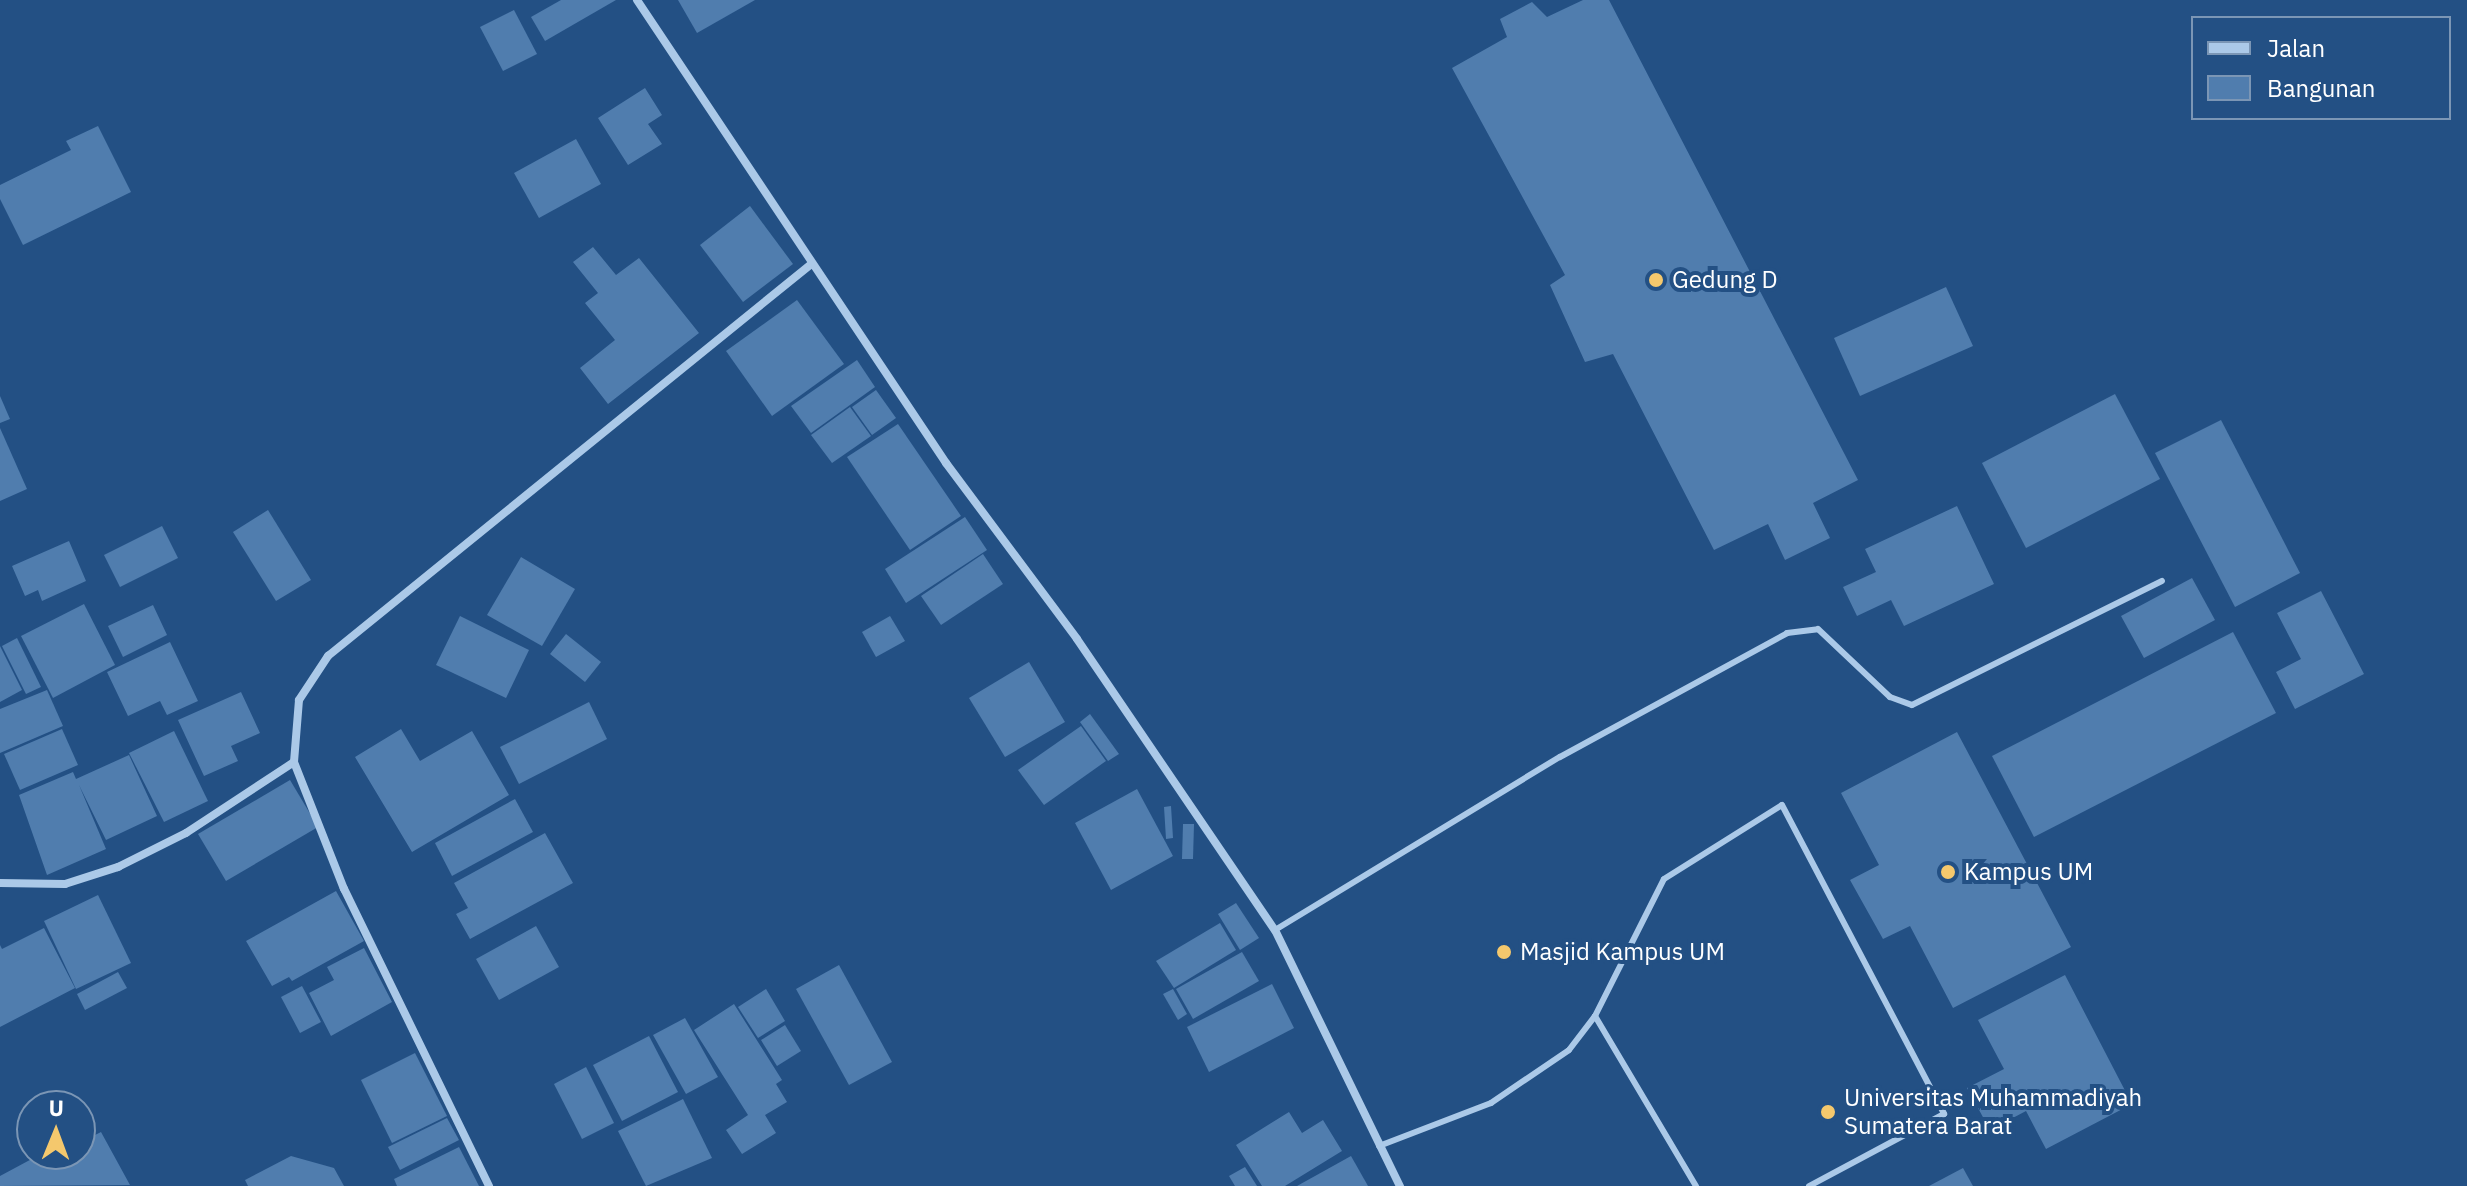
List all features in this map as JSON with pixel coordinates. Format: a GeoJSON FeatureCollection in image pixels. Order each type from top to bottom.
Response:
{"type":"FeatureCollection","features":[{"type":"Feature","properties":{"kind":"street"},"geometry":{"type":"LineString","coordinates":[[637,0],[810,265],[1275,930],[1400,1186]]}},
{"type":"Feature","properties":{"kind":"street"},"geometry":{"type":"LineString","coordinates":[[489,1186],[344,889],[294,762],[299,700],[328,656],[810,265]]}},
{"type":"Feature","properties":{"kind":"street"},"geometry":{"type":"LineString","coordinates":[[0,883],[65,884],[118,867],[186,833],[294,762]]}},
{"type":"Feature","properties":{"kind":"lane"},"geometry":{"type":"LineString","coordinates":[[1275,930],[1560,757],[1787,633],[1818,629],[1890,697],[1912,705],[2162,581]]}},
{"type":"Feature","properties":{"kind":"lane"},"geometry":{"type":"LineString","coordinates":[[1379,1146],[1491,1103],[1569,1050],[1595,1016],[1664,879],[1782,805],[1944,1114],[1809,1186]]}},
{"type":"Feature","properties":{"kind":"lane"},"geometry":{"type":"LineString","coordinates":[[1595,1016],[1696,1186]]}},
{"type":"Feature","properties":{"kind":"building"},"geometry":{"type":"Polygon","coordinates":[[[561,0],[616,0],[545,41],[531,17],[561,0]]]}},
{"type":"Feature","properties":{"kind":"building"},"geometry":{"type":"Polygon","coordinates":[[[678,0],[755,0],[697,33],[678,0]]]}},
{"type":"Feature","properties":{"kind":"building","name":"Gedung D"},"geometry":{"type":"Polygon","coordinates":[[[1583,0],[1609,0],[1858,480],[1813,503],[1830,538],[1785,560],[1768,524],[1714,550],[1613,354],[1585,362],[1550,285],[1565,275],[1452,68],[1507,37],[1500,19],[1532,2],[1547,17],[1583,0]]]}},
{"type":"Feature","properties":{"kind":"building"},"geometry":{"type":"Polygon","coordinates":[[[514,10],[537,54],[503,71],[480,27],[514,10]]]}},
{"type":"Feature","properties":{"kind":"building"},"geometry":{"type":"Polygon","coordinates":[[[645,88],[662,115],[648,124],[662,144],[628,165],[598,118],[645,88]]]}},
{"type":"Feature","properties":{"kind":"building"},"geometry":{"type":"Polygon","coordinates":[[[98,126],[131,192],[23,245],[0,199],[0,185],[71,150],[66,141],[98,126]]]}},
{"type":"Feature","properties":{"kind":"building"},"geometry":{"type":"Polygon","coordinates":[[[576,139],[601,184],[539,218],[514,173],[576,139]]]}},
{"type":"Feature","properties":{"kind":"building"},"geometry":{"type":"Polygon","coordinates":[[[750,206],[793,264],[743,302],[700,245],[750,206]]]}},
{"type":"Feature","properties":{"kind":"building"},"geometry":{"type":"Polygon","coordinates":[[[593,247],[616,275],[639,258],[699,333],[608,404],[580,368],[615,340],[585,303],[598,293],[573,262],[593,247]]]}},
{"type":"Feature","properties":{"kind":"building"},"geometry":{"type":"Polygon","coordinates":[[[1946,287],[1973,346],[1860,396],[1834,338],[1946,287]]]}},
{"type":"Feature","properties":{"kind":"building"},"geometry":{"type":"Polygon","coordinates":[[[797,300],[844,364],[772,416],[726,351],[797,300]]]}},
{"type":"Feature","properties":{"kind":"building"},"geometry":{"type":"Polygon","coordinates":[[[857,360],[875,387],[811,433],[791,406],[857,360]]]}},
{"type":"Feature","properties":{"kind":"building"},"geometry":{"type":"Polygon","coordinates":[[[876,390],[896,418],[872,435],[852,407],[876,390]]]}},
{"type":"Feature","properties":{"kind":"building"},"geometry":{"type":"Polygon","coordinates":[[[2115,394],[2160,479],[2026,548],[1982,463],[2115,394]]]}},
{"type":"Feature","properties":{"kind":"building"},"geometry":{"type":"Polygon","coordinates":[[[0,396],[10,419],[0,423],[0,396]]]}},
{"type":"Feature","properties":{"kind":"building"},"geometry":{"type":"Polygon","coordinates":[[[850,407],[871,436],[832,463],[811,435],[850,407]]]}},
{"type":"Feature","properties":{"kind":"building"},"geometry":{"type":"Polygon","coordinates":[[[2221,420],[2300,573],[2235,607],[2155,453],[2221,420]]]}},
{"type":"Feature","properties":{"kind":"building"},"geometry":{"type":"Polygon","coordinates":[[[898,424],[961,516],[910,550],[847,457],[898,424]]]}},
{"type":"Feature","properties":{"kind":"building"},"geometry":{"type":"Polygon","coordinates":[[[0,428],[27,489],[0,501],[0,428]]]}},
{"type":"Feature","properties":{"kind":"building"},"geometry":{"type":"Polygon","coordinates":[[[1957,506],[1994,584],[1904,626],[1891,600],[1857,616],[1843,587],[1876,572],[1865,549],[1957,506]]]}},
{"type":"Feature","properties":{"kind":"building"},"geometry":{"type":"Polygon","coordinates":[[[268,510],[311,580],[276,601],[233,532],[268,510]]]}},
{"type":"Feature","properties":{"kind":"building"},"geometry":{"type":"Polygon","coordinates":[[[965,517],[987,550],[906,603],[885,569],[965,517]]]}},
{"type":"Feature","properties":{"kind":"building"},"geometry":{"type":"Polygon","coordinates":[[[162,526],[178,558],[120,587],[104,555],[162,526]]]}},
{"type":"Feature","properties":{"kind":"building"},"geometry":{"type":"Polygon","coordinates":[[[69,541],[86,581],[42,601],[38,590],[25,596],[12,566],[69,541]]]}},
{"type":"Feature","properties":{"kind":"building"},"geometry":{"type":"Polygon","coordinates":[[[983,554],[1003,584],[941,625],[921,596],[983,554]]]}},
{"type":"Feature","properties":{"kind":"building"},"geometry":{"type":"Polygon","coordinates":[[[521,557],[575,589],[542,646],[487,615],[521,557]]]}},
{"type":"Feature","properties":{"kind":"building"},"geometry":{"type":"Polygon","coordinates":[[[2192,578],[2215,620],[2144,658],[2121,616],[2192,578]]]}},
{"type":"Feature","properties":{"kind":"building"},"geometry":{"type":"Polygon","coordinates":[[[2321,591],[2364,674],[2295,709],[2276,672],[2301,659],[2277,613],[2321,591]]]}},
{"type":"Feature","properties":{"kind":"building"},"geometry":{"type":"Polygon","coordinates":[[[84,604],[115,665],[53,698],[21,636],[84,604]]]}},
{"type":"Feature","properties":{"kind":"building"},"geometry":{"type":"Polygon","coordinates":[[[153,605],[167,635],[123,657],[108,626],[153,605]]]}},
{"type":"Feature","properties":{"kind":"building"},"geometry":{"type":"Polygon","coordinates":[[[460,616],[529,650],[506,698],[436,665],[460,616]]]}},
{"type":"Feature","properties":{"kind":"building"},"geometry":{"type":"Polygon","coordinates":[[[890,616],[905,641],[876,657],[862,632],[890,616]]]}},
{"type":"Feature","properties":{"kind":"building"},"geometry":{"type":"Polygon","coordinates":[[[2233,632],[2276,713],[2034,837],[1992,756],[2233,632]]]}},
{"type":"Feature","properties":{"kind":"building"},"geometry":{"type":"Polygon","coordinates":[[[566,634],[601,662],[585,682],[550,654],[566,634]]]}},
{"type":"Feature","properties":{"kind":"building"},"geometry":{"type":"Polygon","coordinates":[[[17,638],[41,687],[26,694],[2,646],[17,638]]]}},
{"type":"Feature","properties":{"kind":"building"},"geometry":{"type":"Polygon","coordinates":[[[170,642],[198,701],[167,715],[160,701],[128,716],[107,672],[170,642]]]}},
{"type":"Feature","properties":{"kind":"building"},"geometry":{"type":"Polygon","coordinates":[[[0,646],[22,690],[0,702],[0,646]]]}},
{"type":"Feature","properties":{"kind":"building"},"geometry":{"type":"Polygon","coordinates":[[[1029,662],[1065,722],[1005,757],[969,698],[1029,662]]]}},
{"type":"Feature","properties":{"kind":"building"},"geometry":{"type":"Polygon","coordinates":[[[47,690],[63,726],[0,753],[0,709],[47,690]]]}},
{"type":"Feature","properties":{"kind":"building"},"geometry":{"type":"Polygon","coordinates":[[[241,692],[260,733],[231,746],[238,761],[204,776],[178,720],[241,692]]]}},
{"type":"Feature","properties":{"kind":"building"},"geometry":{"type":"Polygon","coordinates":[[[589,702],[607,739],[519,784],[500,747],[589,702]]]}},
{"type":"Feature","properties":{"kind":"building"},"geometry":{"type":"Polygon","coordinates":[[[1090,714],[1119,754],[1108,761],[1080,722],[1090,714]]]}},
{"type":"Feature","properties":{"kind":"building"},"geometry":{"type":"Polygon","coordinates":[[[1081,726],[1106,761],[1044,805],[1018,770],[1081,726]]]}},
{"type":"Feature","properties":{"kind":"building"},"geometry":{"type":"Polygon","coordinates":[[[62,729],[78,765],[20,790],[4,754],[62,729]]]}},
{"type":"Feature","properties":{"kind":"building"},"geometry":{"type":"Polygon","coordinates":[[[401,729],[420,761],[472,731],[509,795],[412,852],[355,757],[401,729]]]}},
{"type":"Feature","properties":{"kind":"building"},"geometry":{"type":"Polygon","coordinates":[[[174,731],[208,801],[164,822],[129,753],[174,731]]]}},
{"type":"Feature","properties":{"kind":"building","name":"Kampus UM"},"geometry":{"type":"Polygon","coordinates":[[[1957,732],[2071,947],[1953,1008],[1910,926],[1883,939],[1850,880],[1879,865],[1841,793],[1957,732]]]}},
{"type":"Feature","properties":{"kind":"building"},"geometry":{"type":"Polygon","coordinates":[[[129,755],[157,816],[106,840],[79,785],[106,849],[47,875],[19,795],[73,772],[76,779],[129,755]]]}},
{"type":"Feature","properties":{"kind":"building"},"geometry":{"type":"Polygon","coordinates":[[[290,780],[318,827],[226,881],[198,834],[290,780]]]}},
{"type":"Feature","properties":{"kind":"building"},"geometry":{"type":"Polygon","coordinates":[[[1137,789],[1173,856],[1111,890],[1075,823],[1137,789]]]}},
{"type":"Feature","properties":{"kind":"building"},"geometry":{"type":"Polygon","coordinates":[[[515,799],[533,832],[452,876],[435,843],[515,799]]]}},
{"type":"Feature","properties":{"kind":"building"},"geometry":{"type":"Polygon","coordinates":[[[1171,806],[1173,838],[1166,839],[1164,807],[1171,806]]]}},
{"type":"Feature","properties":{"kind":"building"},"geometry":{"type":"Polygon","coordinates":[[[1183,824],[1194,824],[1193,859],[1182,859],[1183,824]]]}},
{"type":"Feature","properties":{"kind":"building"},"geometry":{"type":"Polygon","coordinates":[[[545,833],[573,883],[470,939],[456,914],[468,908],[454,883],[545,833]]]}},
{"type":"Feature","properties":{"kind":"building"},"geometry":{"type":"Polygon","coordinates":[[[336,891],[364,941],[292,981],[289,977],[272,986],[246,941],[336,891]]]}},
{"type":"Feature","properties":{"kind":"building"},"geometry":{"type":"Polygon","coordinates":[[[98,895],[131,963],[76,989],[44,921],[98,895]]]}},
{"type":"Feature","properties":{"kind":"building"},"geometry":{"type":"Polygon","coordinates":[[[1236,903],[1259,938],[1240,950],[1218,914],[1236,903]]]}},
{"type":"Feature","properties":{"kind":"building"},"geometry":{"type":"Polygon","coordinates":[[[1220,923],[1236,950],[1174,988],[1156,961],[1220,923]]]}},
{"type":"Feature","properties":{"kind":"building"},"geometry":{"type":"Polygon","coordinates":[[[536,926],[559,967],[499,1000],[476,959],[536,926]]]}},
{"type":"Feature","properties":{"kind":"building"},"geometry":{"type":"Polygon","coordinates":[[[44,928],[75,988],[0,1027],[0,945],[2,949],[44,928]]]}},
{"type":"Feature","properties":{"kind":"building"},"geometry":{"type":"Polygon","coordinates":[[[364,948],[392,1002],[331,1036],[309,993],[334,980],[327,967],[364,948]]]}},
{"type":"Feature","properties":{"kind":"building"},"geometry":{"type":"Polygon","coordinates":[[[1242,952],[1259,981],[1193,1019],[1176,989],[1242,952]]]}},
{"type":"Feature","properties":{"kind":"building"},"geometry":{"type":"Polygon","coordinates":[[[839,965],[892,1062],[849,1085],[796,989],[839,965]]]}},
{"type":"Feature","properties":{"kind":"building"},"geometry":{"type":"Polygon","coordinates":[[[118,972],[127,988],[85,1010],[77,994],[118,972]]]}},
{"type":"Feature","properties":{"kind":"building"},"geometry":{"type":"Polygon","coordinates":[[[2065,975],[2132,1104],[2046,1149],[2026,1111],[1990,1130],[1967,1088],[2004,1069],[1978,1020],[2065,975]]]}},
{"type":"Feature","properties":{"kind":"building"},"geometry":{"type":"Polygon","coordinates":[[[1272,984],[1294,1028],[1209,1072],[1187,1027],[1272,984]]]}},
{"type":"Feature","properties":{"kind":"building"},"geometry":{"type":"Polygon","coordinates":[[[302,986],[321,1022],[300,1033],[281,997],[302,986]]]}},
{"type":"Feature","properties":{"kind":"building"},"geometry":{"type":"Polygon","coordinates":[[[766,989],[785,1021],[758,1038],[738,1007],[766,989]]]}},
{"type":"Feature","properties":{"kind":"building"},"geometry":{"type":"Polygon","coordinates":[[[1173,989],[1187,1014],[1178,1020],[1163,994],[1173,989]]]}},
{"type":"Feature","properties":{"kind":"building"},"geometry":{"type":"Polygon","coordinates":[[[734,1004],[782,1080],[776,1084],[787,1102],[765,1115],[776,1133],[742,1154],[726,1130],[748,1115],[694,1030],[734,1004]]]}},
{"type":"Feature","properties":{"kind":"building"},"geometry":{"type":"Polygon","coordinates":[[[685,1018],[718,1077],[686,1094],[653,1035],[685,1018]]]}},
{"type":"Feature","properties":{"kind":"building"},"geometry":{"type":"Polygon","coordinates":[[[785,1025],[801,1051],[777,1066],[761,1040],[785,1025]]]}},
{"type":"Feature","properties":{"kind":"building"},"geometry":{"type":"Polygon","coordinates":[[[649,1036],[678,1092],[622,1121],[593,1065],[649,1036]]]}},
{"type":"Feature","properties":{"kind":"building"},"geometry":{"type":"Polygon","coordinates":[[[415,1053],[447,1116],[392,1143],[361,1080],[415,1053]]]}},
{"type":"Feature","properties":{"kind":"building"},"geometry":{"type":"Polygon","coordinates":[[[586,1067],[614,1123],[582,1139],[554,1084],[586,1067]]]}},
{"type":"Feature","properties":{"kind":"building"},"geometry":{"type":"Polygon","coordinates":[[[683,1099],[712,1158],[646,1186],[618,1131],[683,1099]]]}},
{"type":"Feature","properties":{"kind":"building"},"geometry":{"type":"Polygon","coordinates":[[[1289,1112],[1302,1133],[1323,1120],[1342,1151],[1285,1186],[1262,1186],[1236,1145],[1289,1112]]]}},
{"type":"Feature","properties":{"kind":"building"},"geometry":{"type":"Polygon","coordinates":[[[447,1118],[459,1140],[400,1170],[388,1147],[447,1118]]]}},
{"type":"Feature","properties":{"kind":"building"},"geometry":{"type":"Polygon","coordinates":[[[101,1132],[130,1185],[0,1186],[0,1176],[16,1167],[16,1170],[96,1170],[96,1134],[101,1132]]]}},
{"type":"Feature","properties":{"kind":"building"},"geometry":{"type":"Polygon","coordinates":[[[459,1147],[479,1186],[397,1186],[394,1179],[459,1147]]]}},
{"type":"Feature","properties":{"kind":"building"},"geometry":{"type":"Polygon","coordinates":[[[291,1156],[334,1168],[344,1186],[248,1186],[245,1180],[291,1156]]]}},
{"type":"Feature","properties":{"kind":"building"},"geometry":{"type":"Polygon","coordinates":[[[1351,1156],[1368,1186],[1297,1186],[1351,1156]]]}},
{"type":"Feature","properties":{"kind":"building"},"geometry":{"type":"Polygon","coordinates":[[[1245,1167],[1257,1186],[1235,1186],[1229,1176],[1245,1167]]]}},
{"type":"Feature","properties":{"kind":"building"},"geometry":{"type":"Polygon","coordinates":[[[1963,1168],[1973,1186],[1929,1186],[1963,1168]]]}},
{"type":"Feature","properties":{"kind":"place","name":"Gedung D"},"geometry":{"type":"Point","coordinates":[1656,280]}},
{"type":"Feature","properties":{"kind":"place","name":"Kampus UM"},"geometry":{"type":"Point","coordinates":[1948,872]}},
{"type":"Feature","properties":{"kind":"place","name":"Masjid Kampus UM"},"geometry":{"type":"Point","coordinates":[1504,952]}},
{"type":"Feature","properties":{"kind":"place","name":"Universitas Muhammadiyah Sumatera Barat"},"geometry":{"type":"Point","coordinates":[1828,1112]}}]}
